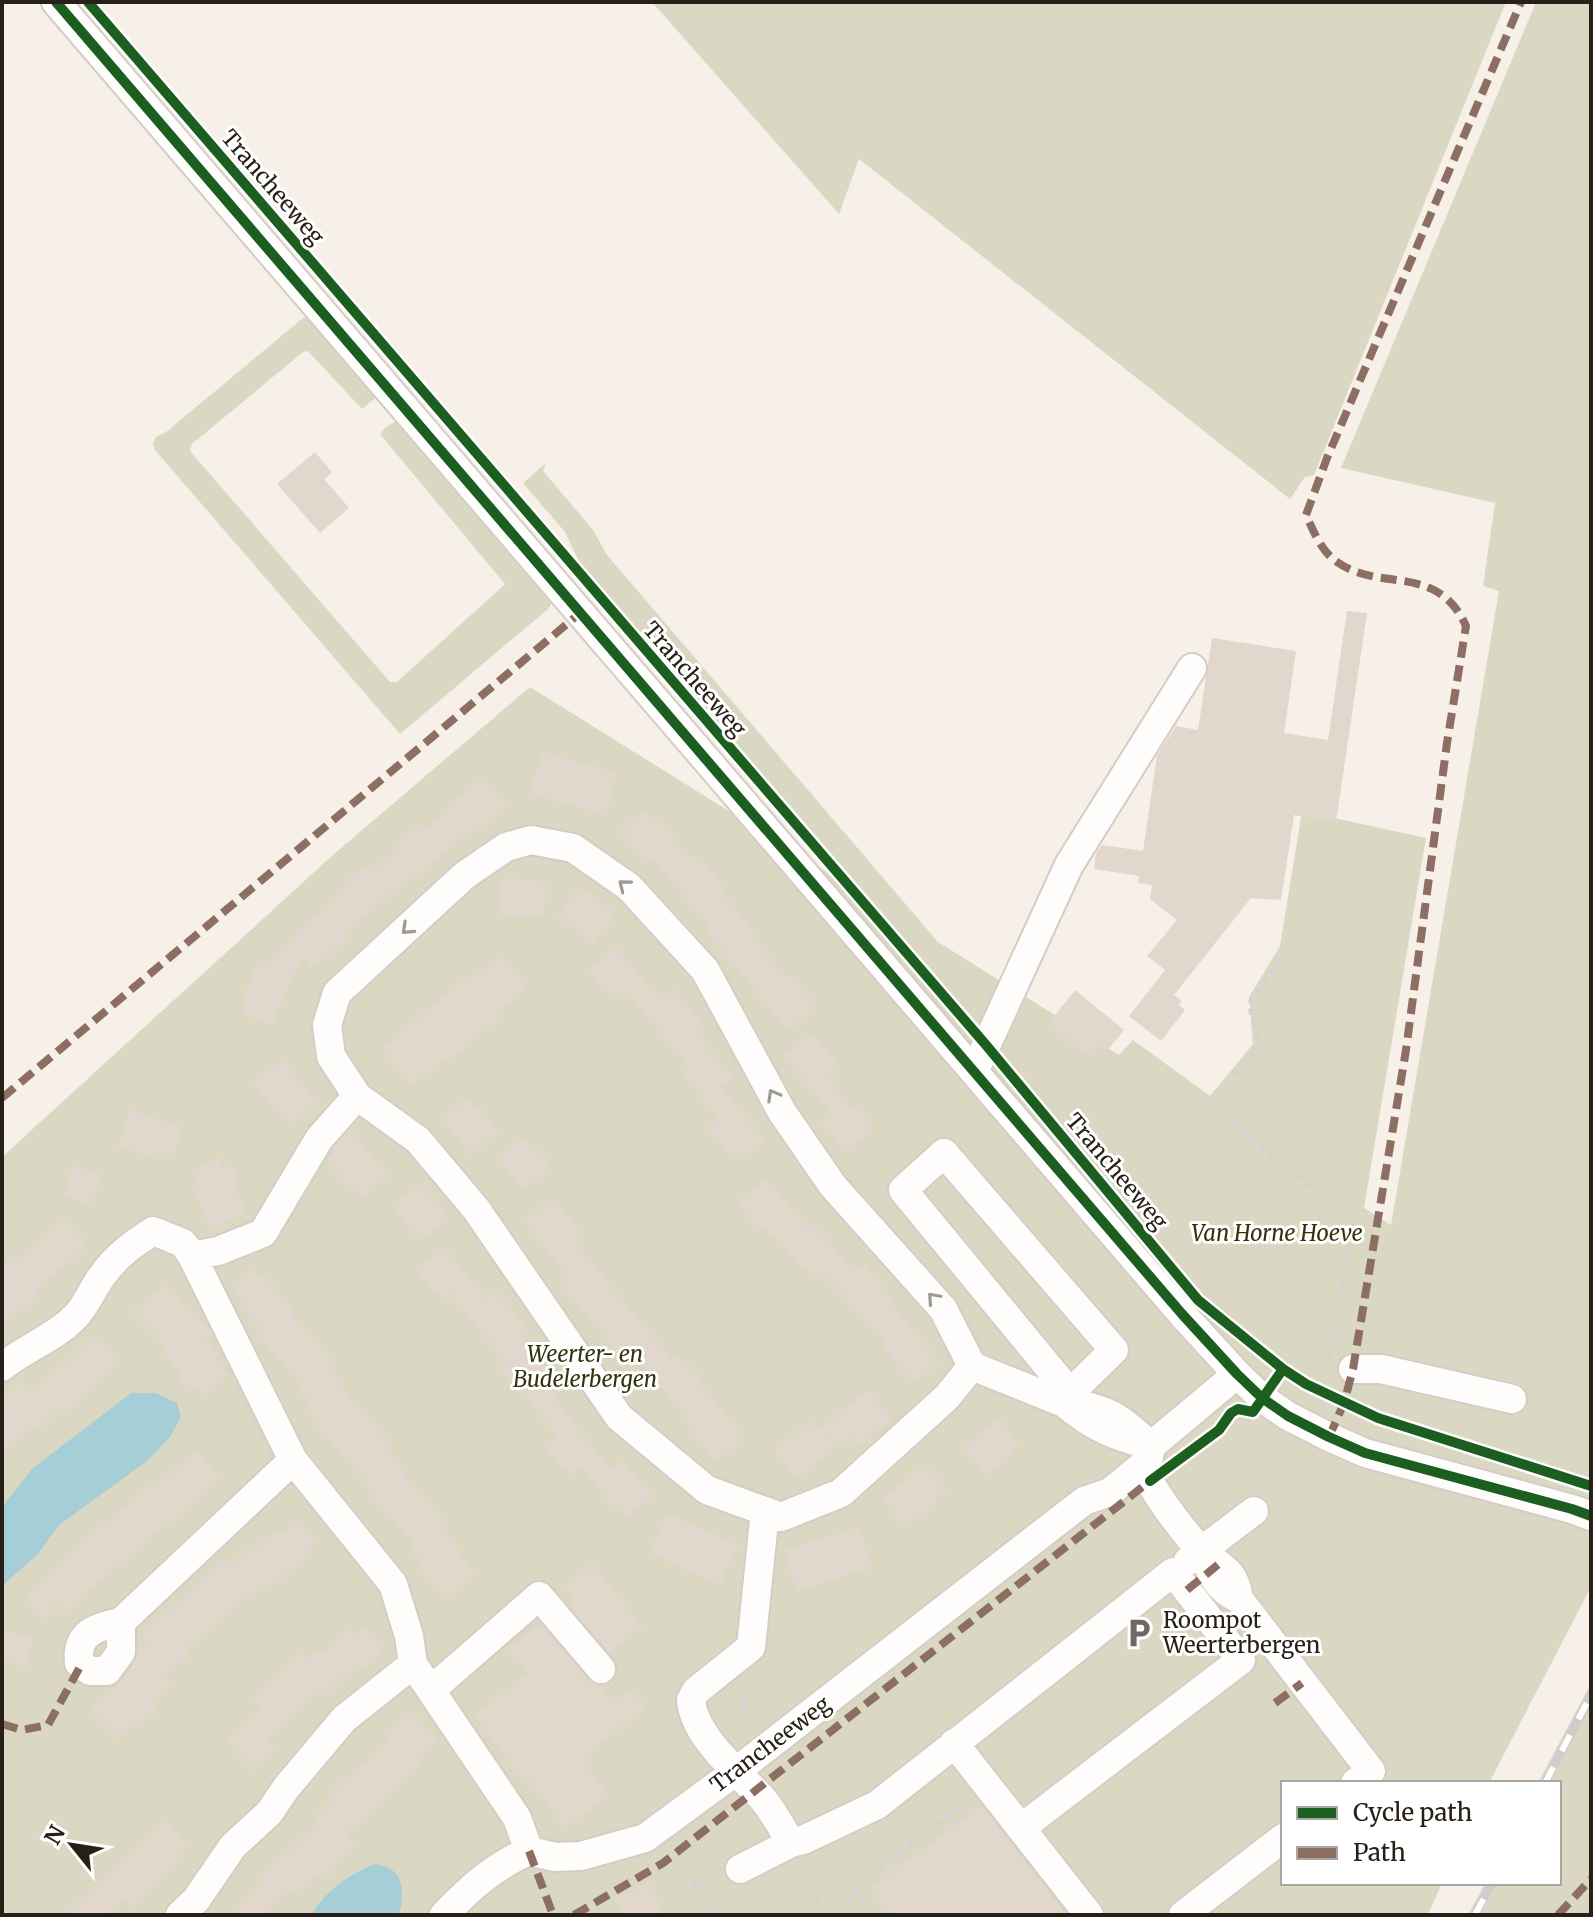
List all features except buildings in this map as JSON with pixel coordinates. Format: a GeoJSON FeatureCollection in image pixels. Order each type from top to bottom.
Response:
{"type":"FeatureCollection","features":[{"type":"Feature","properties":{"kind":"street","name":"Trancheeweg"},"geometry":{"type":"LineString","coordinates":[[56,2],[1237,1374],[1262,1398],[1288,1416],[1365,1453],[1591,1516]]}},
{"type":"Feature","properties":{"kind":"street"},"geometry":{"type":"LineString","coordinates":[[974,1072],[1069,865],[1192,668]]}},
{"type":"Feature","properties":{"kind":"street"},"geometry":{"type":"LineString","coordinates":[[972,1366],[947,1397],[841,1493],[781,1517],[707,1490],[619,1417],[476,1209],[418,1140],[357,1096],[331,1056],[327,1025],[337,993],[465,875],[506,847],[531,840],[573,848],[629,887],[705,970],[782,1112],[833,1186],[943,1309],[972,1366],[1067,1398]]}},
{"type":"Feature","properties":{"kind":"street"},"geometry":{"type":"LineString","coordinates":[[192,1256],[218,1251],[263,1233],[319,1139],[357,1096]]}},
{"type":"Feature","properties":{"kind":"street"},"geometry":{"type":"LineString","coordinates":[[1067,1398],[1114,1350],[944,1153],[903,1190],[1067,1398],[1086,1422],[1150,1454],[1151,1487],[1202,1551],[1211,1576],[1224,1592],[1239,1599],[1371,1771],[1358,1781]]}},
{"type":"Feature","properties":{"kind":"street"},"geometry":{"type":"LineString","coordinates":[[2,1367],[20,1352],[53,1336],[77,1316],[103,1274],[124,1249],[153,1231],[183,1243],[293,1460],[393,1584],[409,1636],[413,1664],[517,1818],[529,1851]]}},
{"type":"Feature","properties":{"kind":"street"},"geometry":{"type":"LineString","coordinates":[[1353,1369],[1381,1369],[1512,1399]]}},
{"type":"Feature","properties":{"kind":"street","name":"Trancheeweg"},"geometry":{"type":"LineString","coordinates":[[645,1838],[735,1772],[1084,1501],[1098,1477],[1122,1458],[1150,1454],[1237,1374]]}},
{"type":"Feature","properties":{"kind":"street"},"geometry":{"type":"LineString","coordinates":[[121,1622],[293,1460]]}},
{"type":"Feature","properties":{"kind":"street"},"geometry":{"type":"LineString","coordinates":[[765,1511],[751,1647],[696,1691],[691,1700],[697,1723],[735,1772],[748,1806],[764,1831],[773,1838],[791,1843]]}},
{"type":"Feature","properties":{"kind":"street"},"geometry":{"type":"LineString","coordinates":[[740,1869],[877,1805],[1254,1511]]}},
{"type":"Feature","properties":{"kind":"street"},"geometry":{"type":"LineString","coordinates":[[1021,1828],[1241,1660],[1173,1572]]}},
{"type":"Feature","properties":{"kind":"street"},"geometry":{"type":"LineString","coordinates":[[431,1690],[539,1596],[601,1669]]}},
{"type":"Feature","properties":{"kind":"street"},"geometry":{"type":"LineString","coordinates":[[180,1915],[196,1900],[233,1846],[269,1813],[344,1719],[413,1664]]}},
{"type":"Feature","properties":{"kind":"street"},"geometry":{"type":"LineString","coordinates":[[954,1743],[1089,1915]]}},
{"type":"Feature","properties":{"kind":"street"},"geometry":{"type":"LineString","coordinates":[[444,1915],[479,1880],[529,1851],[555,1857],[581,1856],[645,1838]]}},
{"type":"Feature","properties":{"kind":"street"},"geometry":{"type":"LineString","coordinates":[[1183,1915],[1281,1840]]}},
{"type":"Feature","properties":{"kind":"path"},"geometry":{"type":"LineString","coordinates":[[1262,1398],[1289,1362],[1301,1356],[1330,1355],[1353,1220],[1210,1106],[1260,1045],[1249,1004],[1281,959]]}},
{"type":"Feature","properties":{"kind":"path"},"geometry":{"type":"LineString","coordinates":[[1271,1359],[1295,1376]]}},
{"type":"Feature","properties":{"kind":"path"},"geometry":{"type":"LineString","coordinates":[[735,1772],[751,1647]]}},
{"type":"Feature","properties":{"kind":"path"},"geometry":{"type":"LineString","coordinates":[[843,1915],[862,1881],[988,1786]]}},
{"type":"Feature","properties":{"kind":"path"},"geometry":{"type":"LineString","coordinates":[[645,1838],[681,1889],[740,1869]]}},
{"type":"Feature","properties":{"kind":"path"},"geometry":{"type":"LineString","coordinates":[[696,1884],[710,1915]]}},
{"type":"Feature","properties":{"kind":"path"},"geometry":{"type":"LineString","coordinates":[[816,1899],[824,1915]]}},
{"type":"Feature","properties":{"kind":"green space"},"geometry":{"type":"Polygon","coordinates":[[[652,2],[1506,2],[1314,475],[1305,477],[1290,499],[859,159],[839,214],[652,2]]]}},
{"type":"Feature","properties":{"kind":"green space","name":"Weerter- en Budelerbergen"},"geometry":{"type":"Polygon","coordinates":[[[1536,2],[1591,2],[1591,1587],[1490,1781],[1281,1781],[1281,1885],[1441,1885],[1428,1915],[2,1915],[2,1157],[334,854],[530,687],[862,894],[582,568],[565,532],[523,483],[546,463],[543,471],[593,530],[607,555],[938,942],[1119,1055],[1133,1040],[1210,1096],[1253,1044],[1249,997],[1280,946],[1302,811],[1426,838],[1364,1208],[1391,1225],[1499,591],[1483,586],[1495,503],[1341,468],[1536,2]]]}},
{"type":"Feature","properties":{"kind":"green space"},"geometry":{"type":"Polygon","coordinates":[[[308,314],[379,395],[362,409],[308,351],[303,352],[192,444],[190,451],[390,682],[397,682],[505,584],[380,434],[400,419],[554,600],[548,609],[400,734],[155,450],[153,443],[156,437],[166,432],[308,314]]]}},
{"type":"Feature","properties":{"kind":"green space"},"geometry":{"type":"Polygon","coordinates":[[[1591,1683],[1591,1915],[1468,1915],[1484,1885],[1561,1885],[1561,1781],[1539,1781],[1591,1683]]]}},
{"type":"Feature","properties":{"kind":"water"},"geometry":{"type":"Polygon","coordinates":[[[131,1393],[156,1393],[177,1403],[181,1417],[170,1437],[147,1461],[59,1525],[38,1554],[2,1586],[2,1507],[33,1468],[131,1393]]]}},
{"type":"Feature","properties":{"kind":"water"},"geometry":{"type":"Polygon","coordinates":[[[374,1864],[384,1866],[397,1875],[402,1889],[399,1915],[311,1915],[338,1885],[374,1864]]]}},
{"type":"Feature","properties":{"kind":"railway"},"geometry":{"type":"LineString","coordinates":[[1546,1781],[1591,1695]]}},
{"type":"Feature","properties":{"kind":"railway"},"geometry":{"type":"LineString","coordinates":[[1475,1915],[1491,1885]]}},
{"type":"Feature","properties":{"kind":"marked path"},"geometry":{"type":"LineString","coordinates":[[1329,1437],[1344,1403],[1353,1369],[1406,1050],[1447,743],[1466,626],[1454,606],[1440,593],[1424,586],[1354,571],[1331,558],[1306,515],[1327,458],[1521,2]]}},
{"type":"Feature","properties":{"kind":"marked path"},"geometry":{"type":"LineString","coordinates":[[2,1098],[586,608]]}},
{"type":"Feature","properties":{"kind":"marked path"},"geometry":{"type":"LineString","coordinates":[[574,1915],[663,1863],[1150,1481]]}},
{"type":"Feature","properties":{"kind":"marked path"},"geometry":{"type":"LineString","coordinates":[[1187,1590],[1220,1563]]}},
{"type":"Feature","properties":{"kind":"marked path"},"geometry":{"type":"LineString","coordinates":[[2,1724],[22,1730],[48,1725],[81,1665]]}},
{"type":"Feature","properties":{"kind":"marked path"},"geometry":{"type":"LineString","coordinates":[[1275,1703],[1302,1683]]}},
{"type":"Feature","properties":{"kind":"marked path"},"geometry":{"type":"LineString","coordinates":[[529,1851],[553,1915]]}},
{"type":"Feature","properties":{"kind":"marked path"},"geometry":{"type":"LineString","coordinates":[[1558,1915],[1591,1879]]}},
{"type":"Feature","properties":{"kind":"cycle path"},"geometry":{"type":"LineString","coordinates":[[56,2],[1182,1314],[1237,1374],[1262,1398],[1288,1416],[1365,1453],[1591,1516]]}},
{"type":"Feature","properties":{"kind":"cycle path"},"geometry":{"type":"LineString","coordinates":[[88,2],[986,1045],[1198,1300],[1306,1384],[1378,1418],[1591,1486]]}},
{"type":"Feature","properties":{"kind":"cycle path"},"geometry":{"type":"LineString","coordinates":[[1150,1481],[1219,1430],[1231,1413],[1238,1409],[1253,1412],[1283,1369]]}},
{"type":"Feature","properties":{"kind":"place","name":"Roompot Weerterbergen"},"geometry":{"type":"Point","coordinates":[1139,1633]}},
{"type":"Feature","properties":{"kind":"park label","name":"Van Horne Hoeve"},"geometry":{"type":"Point","coordinates":[1277,1233]}}]}
